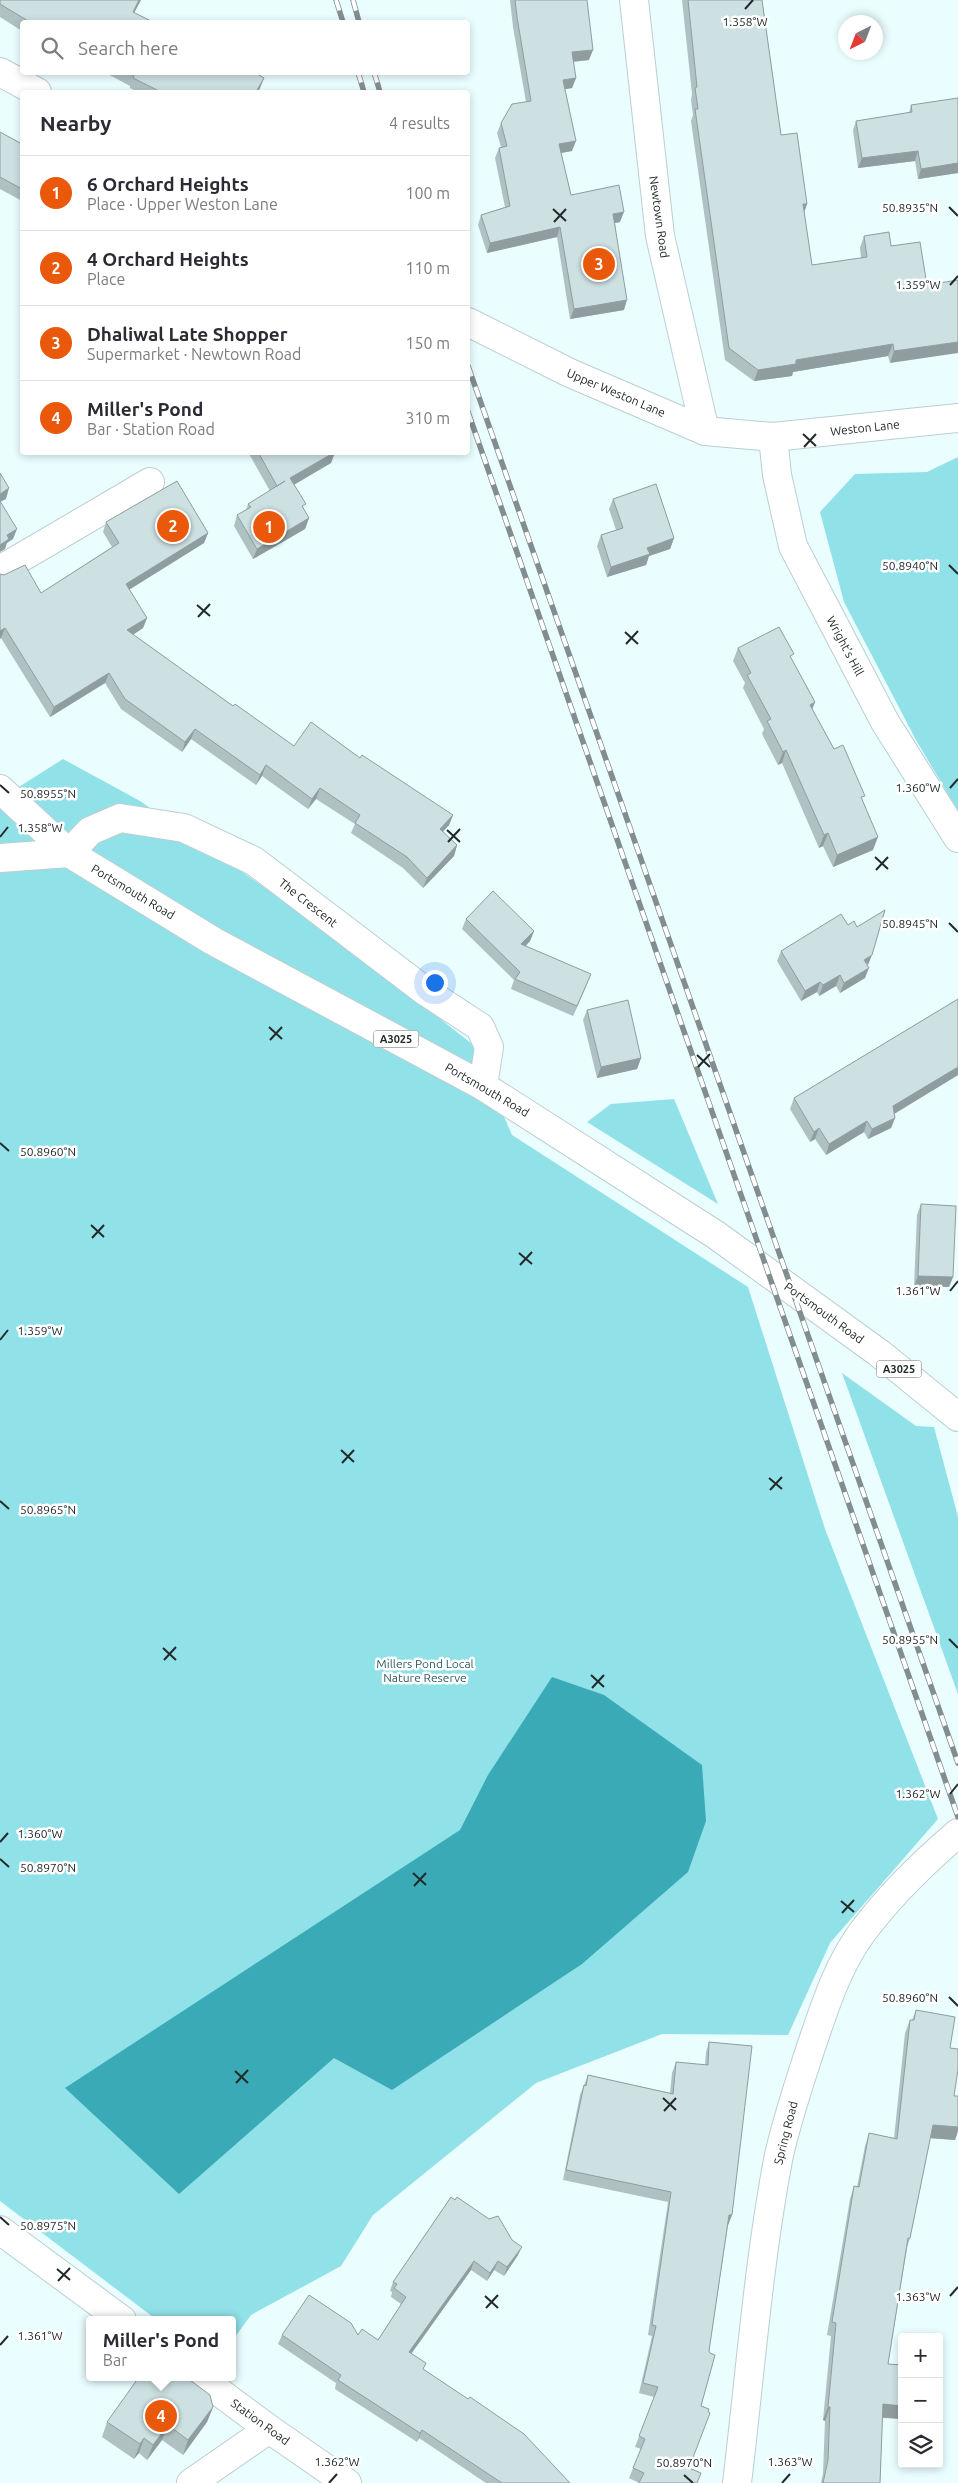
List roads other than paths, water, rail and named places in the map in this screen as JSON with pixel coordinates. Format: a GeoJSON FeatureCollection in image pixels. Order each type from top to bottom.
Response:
{"type":"FeatureCollection","features":[{"type":"Feature","properties":{"kind":"street","name":"Newtown Road"},"geometry":{"type":"LineString","coordinates":[[634,0],[660,236],[705,431]]}},
{"type":"Feature","properties":{"kind":"street"},"geometry":{"type":"LineString","coordinates":[[0,72],[33,90]]}},
{"type":"Feature","properties":{"kind":"street","name":"Upper Weston Lane"},"geometry":{"type":"LineString","coordinates":[[470,323],[570,373],[705,431],[773,437]]}},
{"type":"Feature","properties":{"kind":"street","name":"Weston Lane"},"geometry":{"type":"LineString","coordinates":[[773,437],[958,418]]}},
{"type":"Feature","properties":{"kind":"street","name":"Wright's Hill"},"geometry":{"type":"LineString","coordinates":[[773,437],[777,475],[792,546],[884,722],[958,838]]}},
{"type":"Feature","properties":{"kind":"street"},"geometry":{"type":"LineString","coordinates":[[0,570],[150,482]]}},
{"type":"Feature","properties":{"kind":"street","name":"Portsmouth Road"},"geometry":{"type":"LineString","coordinates":[[0,789],[69,853],[212,941],[483,1086],[716,1235],[879,1353],[958,1417]]}},
{"type":"Feature","properties":{"kind":"street","name":"The Crescent"},"geometry":{"type":"LineString","coordinates":[[69,853],[90,830],[120,818],[184,828],[254,861],[425,991],[480,1027],[489,1047],[483,1086]]}},
{"type":"Feature","properties":{"kind":"street"},"geometry":{"type":"LineString","coordinates":[[0,858],[69,853]]}},
{"type":"Feature","properties":{"kind":"street","name":"Spring Road"},"geometry":{"type":"LineString","coordinates":[[737,2483],[778,2159],[797,2091],[821,2017],[837,1977],[861,1934],[902,1886],[958,1832]]}},
{"type":"Feature","properties":{"kind":"street"},"geometry":{"type":"LineString","coordinates":[[0,2230],[117,2316]]}},
{"type":"Feature","properties":{"kind":"street","name":"Station Road"},"geometry":{"type":"LineString","coordinates":[[204,2381],[347,2483]]}},
{"type":"Feature","properties":{"kind":"street"},"geometry":{"type":"LineString","coordinates":[[191,2483],[269,2429]]}},
{"type":"Feature","properties":{"kind":"railway"},"geometry":{"type":"LineString","coordinates":[[336,0],[342,20]]}},
{"type":"Feature","properties":{"kind":"railway"},"geometry":{"type":"LineString","coordinates":[[353,0],[358,20]]}},
{"type":"Feature","properties":{"kind":"railway"},"geometry":{"type":"LineString","coordinates":[[359,75],[363,90]]}},
{"type":"Feature","properties":{"kind":"railway"},"geometry":{"type":"LineString","coordinates":[[375,75],[379,90]]}},
{"type":"Feature","properties":{"kind":"railway"},"geometry":{"type":"LineString","coordinates":[[470,372],[958,1763]]}},
{"type":"Feature","properties":{"kind":"railway"},"geometry":{"type":"LineString","coordinates":[[470,418],[958,1817]]}},
{"type":"Feature","properties":{"kind":"place","name":"Dhaliwal Late Shopper"},"geometry":{"type":"Point","coordinates":[599,264]}},
{"type":"Feature","properties":{"kind":"place","name":"4 Orchard Heights"},"geometry":{"type":"Point","coordinates":[173,526]}},
{"type":"Feature","properties":{"kind":"place","name":"6 Orchard Heights"},"geometry":{"type":"Point","coordinates":[269,527]}},
{"type":"Feature","properties":{"kind":"place","name":"Miller's Pond"},"geometry":{"type":"Point","coordinates":[161,2416]}},
{"type":"Feature","properties":{"kind":"park label","name":"Millers Pond Local Nature Reserve"},"geometry":{"type":"Point","coordinates":[425,1671]}}]}
